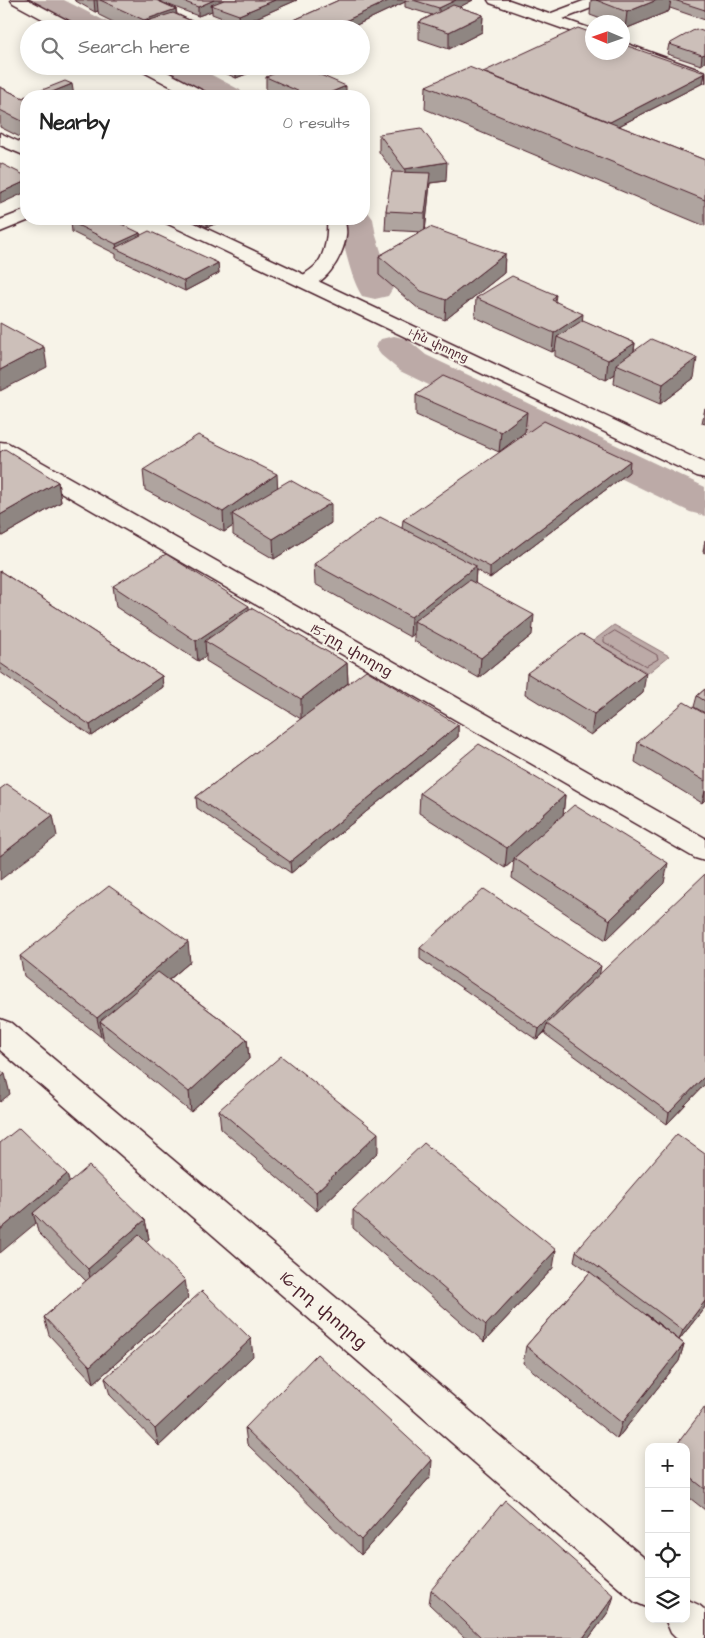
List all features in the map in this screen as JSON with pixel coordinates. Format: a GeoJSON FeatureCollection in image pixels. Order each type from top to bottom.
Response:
{"type":"FeatureCollection","features":[{"type":"Feature","properties":{"kind":"street"},"geometry":{"type":"LineString","coordinates":[[18,0],[56,20]]}},
{"type":"Feature","properties":{"kind":"street"},"geometry":{"type":"LineString","coordinates":[[495,0],[552,18],[585,31]]}},
{"type":"Feature","properties":{"kind":"street"},"geometry":{"type":"LineString","coordinates":[[552,18],[599,0]]}},
{"type":"Feature","properties":{"kind":"street"},"geometry":{"type":"LineString","coordinates":[[630,49],[705,77]]}},
{"type":"Feature","properties":{"kind":"street"},"geometry":{"type":"LineString","coordinates":[[161,75],[190,90]]}},
{"type":"Feature","properties":{"kind":"street"},"geometry":{"type":"LineString","coordinates":[[0,138],[20,148]]}},
{"type":"Feature","properties":{"kind":"street"},"geometry":{"type":"LineString","coordinates":[[0,227],[20,218]]}},
{"type":"Feature","properties":{"kind":"street","name":"1-ին փողոց"},"geometry":{"type":"LineString","coordinates":[[185,225],[705,471]]}},
{"type":"Feature","properties":{"kind":"street"},"geometry":{"type":"LineString","coordinates":[[306,282],[325,267],[337,236],[336,225]]}},
{"type":"Feature","properties":{"kind":"street","name":"15-րդ փողոց"},"geometry":{"type":"LineString","coordinates":[[0,448],[705,852]]}},
{"type":"Feature","properties":{"kind":"street","name":"16-րդ փողոց"},"geometry":{"type":"LineString","coordinates":[[0,1032],[645,1585]]}},
{"type":"Feature","properties":{"kind":"street"},"geometry":{"type":"LineString","coordinates":[[690,1623],[705,1636]]}},
{"type":"Feature","properties":{"kind":"water"},"geometry":{"type":"Polygon","coordinates":[[[614,625],[669,656],[648,673],[593,641],[614,625]]]}},
{"type":"Feature","properties":{"kind":"building"},"geometry":{"type":"Polygon","coordinates":[[[100,0],[156,0],[176,9],[144,20],[100,0]]]}},
{"type":"Feature","properties":{"kind":"building"},"geometry":{"type":"Polygon","coordinates":[[[180,0],[214,0],[198,7],[180,0]]]}},
{"type":"Feature","properties":{"kind":"building"},"geometry":{"type":"Polygon","coordinates":[[[224,0],[275,0],[239,15],[211,5],[224,0]]]}},
{"type":"Feature","properties":{"kind":"building"},"geometry":{"type":"Polygon","coordinates":[[[339,0],[390,0],[347,20],[294,20],[339,0]]]}},
{"type":"Feature","properties":{"kind":"building"},"geometry":{"type":"Polygon","coordinates":[[[413,0],[456,0],[439,8],[413,0]]]}},
{"type":"Feature","properties":{"kind":"building"},"geometry":{"type":"Polygon","coordinates":[[[596,0],[657,0],[627,12],[596,0]]]}},
{"type":"Feature","properties":{"kind":"building"},"geometry":{"type":"Polygon","coordinates":[[[674,0],[705,0],[705,10],[674,0]]]}},
{"type":"Feature","properties":{"kind":"building"},"geometry":{"type":"Polygon","coordinates":[[[453,5],[483,15],[449,32],[419,22],[453,5]]]}},
{"type":"Feature","properties":{"kind":"building"},"geometry":{"type":"Polygon","coordinates":[[[173,13],[189,20],[150,20],[173,13]]]}},
{"type":"Feature","properties":{"kind":"building"},"geometry":{"type":"Polygon","coordinates":[[[578,28],[585,30],[585,60],[630,60],[630,47],[705,73],[610,122],[483,72],[578,28]]]}},
{"type":"Feature","properties":{"kind":"building"},"geometry":{"type":"Polygon","coordinates":[[[696,29],[705,32],[705,54],[702,55],[669,44],[696,29]]]}},
{"type":"Feature","properties":{"kind":"building"},"geometry":{"type":"Polygon","coordinates":[[[469,67],[705,160],[705,200],[426,86],[469,67]]]}},
{"type":"Feature","properties":{"kind":"building"},"geometry":{"type":"Polygon","coordinates":[[[271,75],[321,75],[346,86],[336,90],[295,90],[266,77],[271,75]]]}},
{"type":"Feature","properties":{"kind":"building"},"geometry":{"type":"Polygon","coordinates":[[[65,81],[72,84],[57,90],[42,90],[65,81]]]}},
{"type":"Feature","properties":{"kind":"building"},"geometry":{"type":"Polygon","coordinates":[[[0,87],[20,97],[20,120],[0,110],[0,87]]]}},
{"type":"Feature","properties":{"kind":"building"},"geometry":{"type":"Polygon","coordinates":[[[421,128],[447,162],[405,169],[379,134],[421,128]]]}},
{"type":"Feature","properties":{"kind":"building"},"geometry":{"type":"Polygon","coordinates":[[[0,163],[20,173],[20,184],[0,193],[0,163]]]}},
{"type":"Feature","properties":{"kind":"building"},"geometry":{"type":"Polygon","coordinates":[[[392,172],[430,173],[425,213],[386,211],[392,172]]]}},
{"type":"Feature","properties":{"kind":"building"},"geometry":{"type":"Polygon","coordinates":[[[77,225],[123,225],[140,233],[116,244],[77,225]]]}},
{"type":"Feature","properties":{"kind":"building"},"geometry":{"type":"Polygon","coordinates":[[[430,227],[505,254],[446,300],[421,291],[379,256],[430,227]]]}},
{"type":"Feature","properties":{"kind":"building"},"geometry":{"type":"Polygon","coordinates":[[[149,231],[218,263],[184,281],[115,248],[149,231]]]}},
{"type":"Feature","properties":{"kind":"building"},"geometry":{"type":"Polygon","coordinates":[[[512,276],[556,295],[552,300],[583,314],[554,333],[476,298],[512,276]]]}},
{"type":"Feature","properties":{"kind":"building"},"geometry":{"type":"Polygon","coordinates":[[[583,320],[635,343],[608,360],[557,337],[583,320]]]}},
{"type":"Feature","properties":{"kind":"building"},"geometry":{"type":"Polygon","coordinates":[[[0,323],[44,347],[0,370],[0,323]]]}},
{"type":"Feature","properties":{"kind":"building"},"geometry":{"type":"Polygon","coordinates":[[[651,339],[697,358],[663,384],[616,364],[651,339]]]}},
{"type":"Feature","properties":{"kind":"building"},"geometry":{"type":"Polygon","coordinates":[[[443,376],[527,412],[501,432],[416,395],[443,376]]]}},
{"type":"Feature","properties":{"kind":"building"},"geometry":{"type":"Polygon","coordinates":[[[544,421],[630,461],[490,567],[403,520],[544,421]]]}},
{"type":"Feature","properties":{"kind":"building"},"geometry":{"type":"Polygon","coordinates":[[[198,435],[277,474],[223,512],[143,470],[198,435]]]}},
{"type":"Feature","properties":{"kind":"building"},"geometry":{"type":"Polygon","coordinates":[[[5,449],[58,482],[0,515],[0,452],[5,449]]]}},
{"type":"Feature","properties":{"kind":"building"},"geometry":{"type":"Polygon","coordinates":[[[290,480],[331,503],[273,539],[232,514],[290,480]]]}},
{"type":"Feature","properties":{"kind":"building"},"geometry":{"type":"Polygon","coordinates":[[[380,517],[476,566],[411,617],[314,564],[380,517]]]}},
{"type":"Feature","properties":{"kind":"building"},"geometry":{"type":"Polygon","coordinates":[[[166,554],[249,606],[196,641],[113,586],[166,554]]]}},
{"type":"Feature","properties":{"kind":"building"},"geometry":{"type":"Polygon","coordinates":[[[0,571],[162,676],[90,725],[0,663],[0,571]]]}},
{"type":"Feature","properties":{"kind":"building"},"geometry":{"type":"Polygon","coordinates":[[[469,580],[534,615],[481,658],[414,621],[469,580]]]}},
{"type":"Feature","properties":{"kind":"building"},"geometry":{"type":"Polygon","coordinates":[[[251,608],[347,663],[301,699],[205,641],[251,608]]]}},
{"type":"Feature","properties":{"kind":"building"},"geometry":{"type":"Polygon","coordinates":[[[581,634],[646,673],[594,714],[527,673],[581,634]]]}},
{"type":"Feature","properties":{"kind":"building"},"geometry":{"type":"Polygon","coordinates":[[[366,670],[458,725],[290,862],[196,797],[366,670]]]}},
{"type":"Feature","properties":{"kind":"building"},"geometry":{"type":"Polygon","coordinates":[[[705,689],[705,701],[697,696],[705,689]]]}},
{"type":"Feature","properties":{"kind":"building"},"geometry":{"type":"Polygon","coordinates":[[[684,702],[705,714],[705,781],[638,742],[684,702]]]}},
{"type":"Feature","properties":{"kind":"building"},"geometry":{"type":"Polygon","coordinates":[[[479,744],[565,795],[507,848],[420,793],[479,744]]]}},
{"type":"Feature","properties":{"kind":"building"},"geometry":{"type":"Polygon","coordinates":[[[7,784],[53,815],[0,856],[0,789],[7,784]]]}},
{"type":"Feature","properties":{"kind":"building"},"geometry":{"type":"Polygon","coordinates":[[[574,805],[668,863],[610,920],[514,858],[574,805]]]}},
{"type":"Feature","properties":{"kind":"building"},"geometry":{"type":"Polygon","coordinates":[[[705,874],[705,1076],[669,1113],[547,1024],[705,874]]]}},
{"type":"Feature","properties":{"kind":"building"},"geometry":{"type":"Polygon","coordinates":[[[109,886],[188,942],[97,1018],[20,956],[109,886]]]}},
{"type":"Feature","properties":{"kind":"building"},"geometry":{"type":"Polygon","coordinates":[[[484,889],[601,966],[539,1029],[420,948],[484,889]]]}},
{"type":"Feature","properties":{"kind":"building"},"geometry":{"type":"Polygon","coordinates":[[[158,972],[247,1039],[189,1092],[100,1021],[158,972]]]}},
{"type":"Feature","properties":{"kind":"building"},"geometry":{"type":"Polygon","coordinates":[[[281,1056],[378,1133],[316,1192],[219,1110],[281,1056]]]}},
{"type":"Feature","properties":{"kind":"building"},"geometry":{"type":"Polygon","coordinates":[[[0,1070],[5,1074],[0,1078],[0,1070]]]}},
{"type":"Feature","properties":{"kind":"building"},"geometry":{"type":"Polygon","coordinates":[[[19,1128],[67,1174],[0,1230],[0,1143],[19,1128]]]}},
{"type":"Feature","properties":{"kind":"building"},"geometry":{"type":"Polygon","coordinates":[[[677,1134],[705,1154],[705,1301],[683,1330],[576,1251],[677,1134]]]}},
{"type":"Feature","properties":{"kind":"building"},"geometry":{"type":"Polygon","coordinates":[[[424,1143],[556,1250],[486,1325],[353,1210],[424,1143]]]}},
{"type":"Feature","properties":{"kind":"building"},"geometry":{"type":"Polygon","coordinates":[[[89,1166],[145,1220],[88,1269],[33,1213],[89,1166]]]}},
{"type":"Feature","properties":{"kind":"building"},"geometry":{"type":"Polygon","coordinates":[[[139,1235],[185,1280],[90,1366],[44,1317],[139,1235]]]}},
{"type":"Feature","properties":{"kind":"building"},"geometry":{"type":"Polygon","coordinates":[[[590,1272],[684,1344],[622,1423],[526,1346],[590,1272]]]}},
{"type":"Feature","properties":{"kind":"building"},"geometry":{"type":"Polygon","coordinates":[[[202,1291],[251,1339],[155,1429],[105,1378],[202,1291]]]}},
{"type":"Feature","properties":{"kind":"building"},"geometry":{"type":"Polygon","coordinates":[[[317,1354],[432,1460],[361,1540],[245,1428],[317,1354]]]}},
{"type":"Feature","properties":{"kind":"building"},"geometry":{"type":"Polygon","coordinates":[[[705,1407],[705,1489],[690,1477],[690,1443],[678,1443],[705,1407]]]}},
{"type":"Feature","properties":{"kind":"building"},"geometry":{"type":"Polygon","coordinates":[[[505,1500],[614,1596],[583,1638],[482,1638],[431,1590],[505,1500]]]}},
{"type":"Feature","properties":{"kind":"waterway"},"geometry":{"type":"LineString","coordinates":[[43,0],[82,20]]}},
{"type":"Feature","properties":{"kind":"waterway"},"geometry":{"type":"LineString","coordinates":[[190,75],[218,90]]}},
{"type":"Feature","properties":{"kind":"waterway"},"geometry":{"type":"LineString","coordinates":[[357,225],[375,288]]}},
{"type":"Feature","properties":{"kind":"waterway"},"geometry":{"type":"LineString","coordinates":[[394,347],[413,363],[705,503]]}}]}
